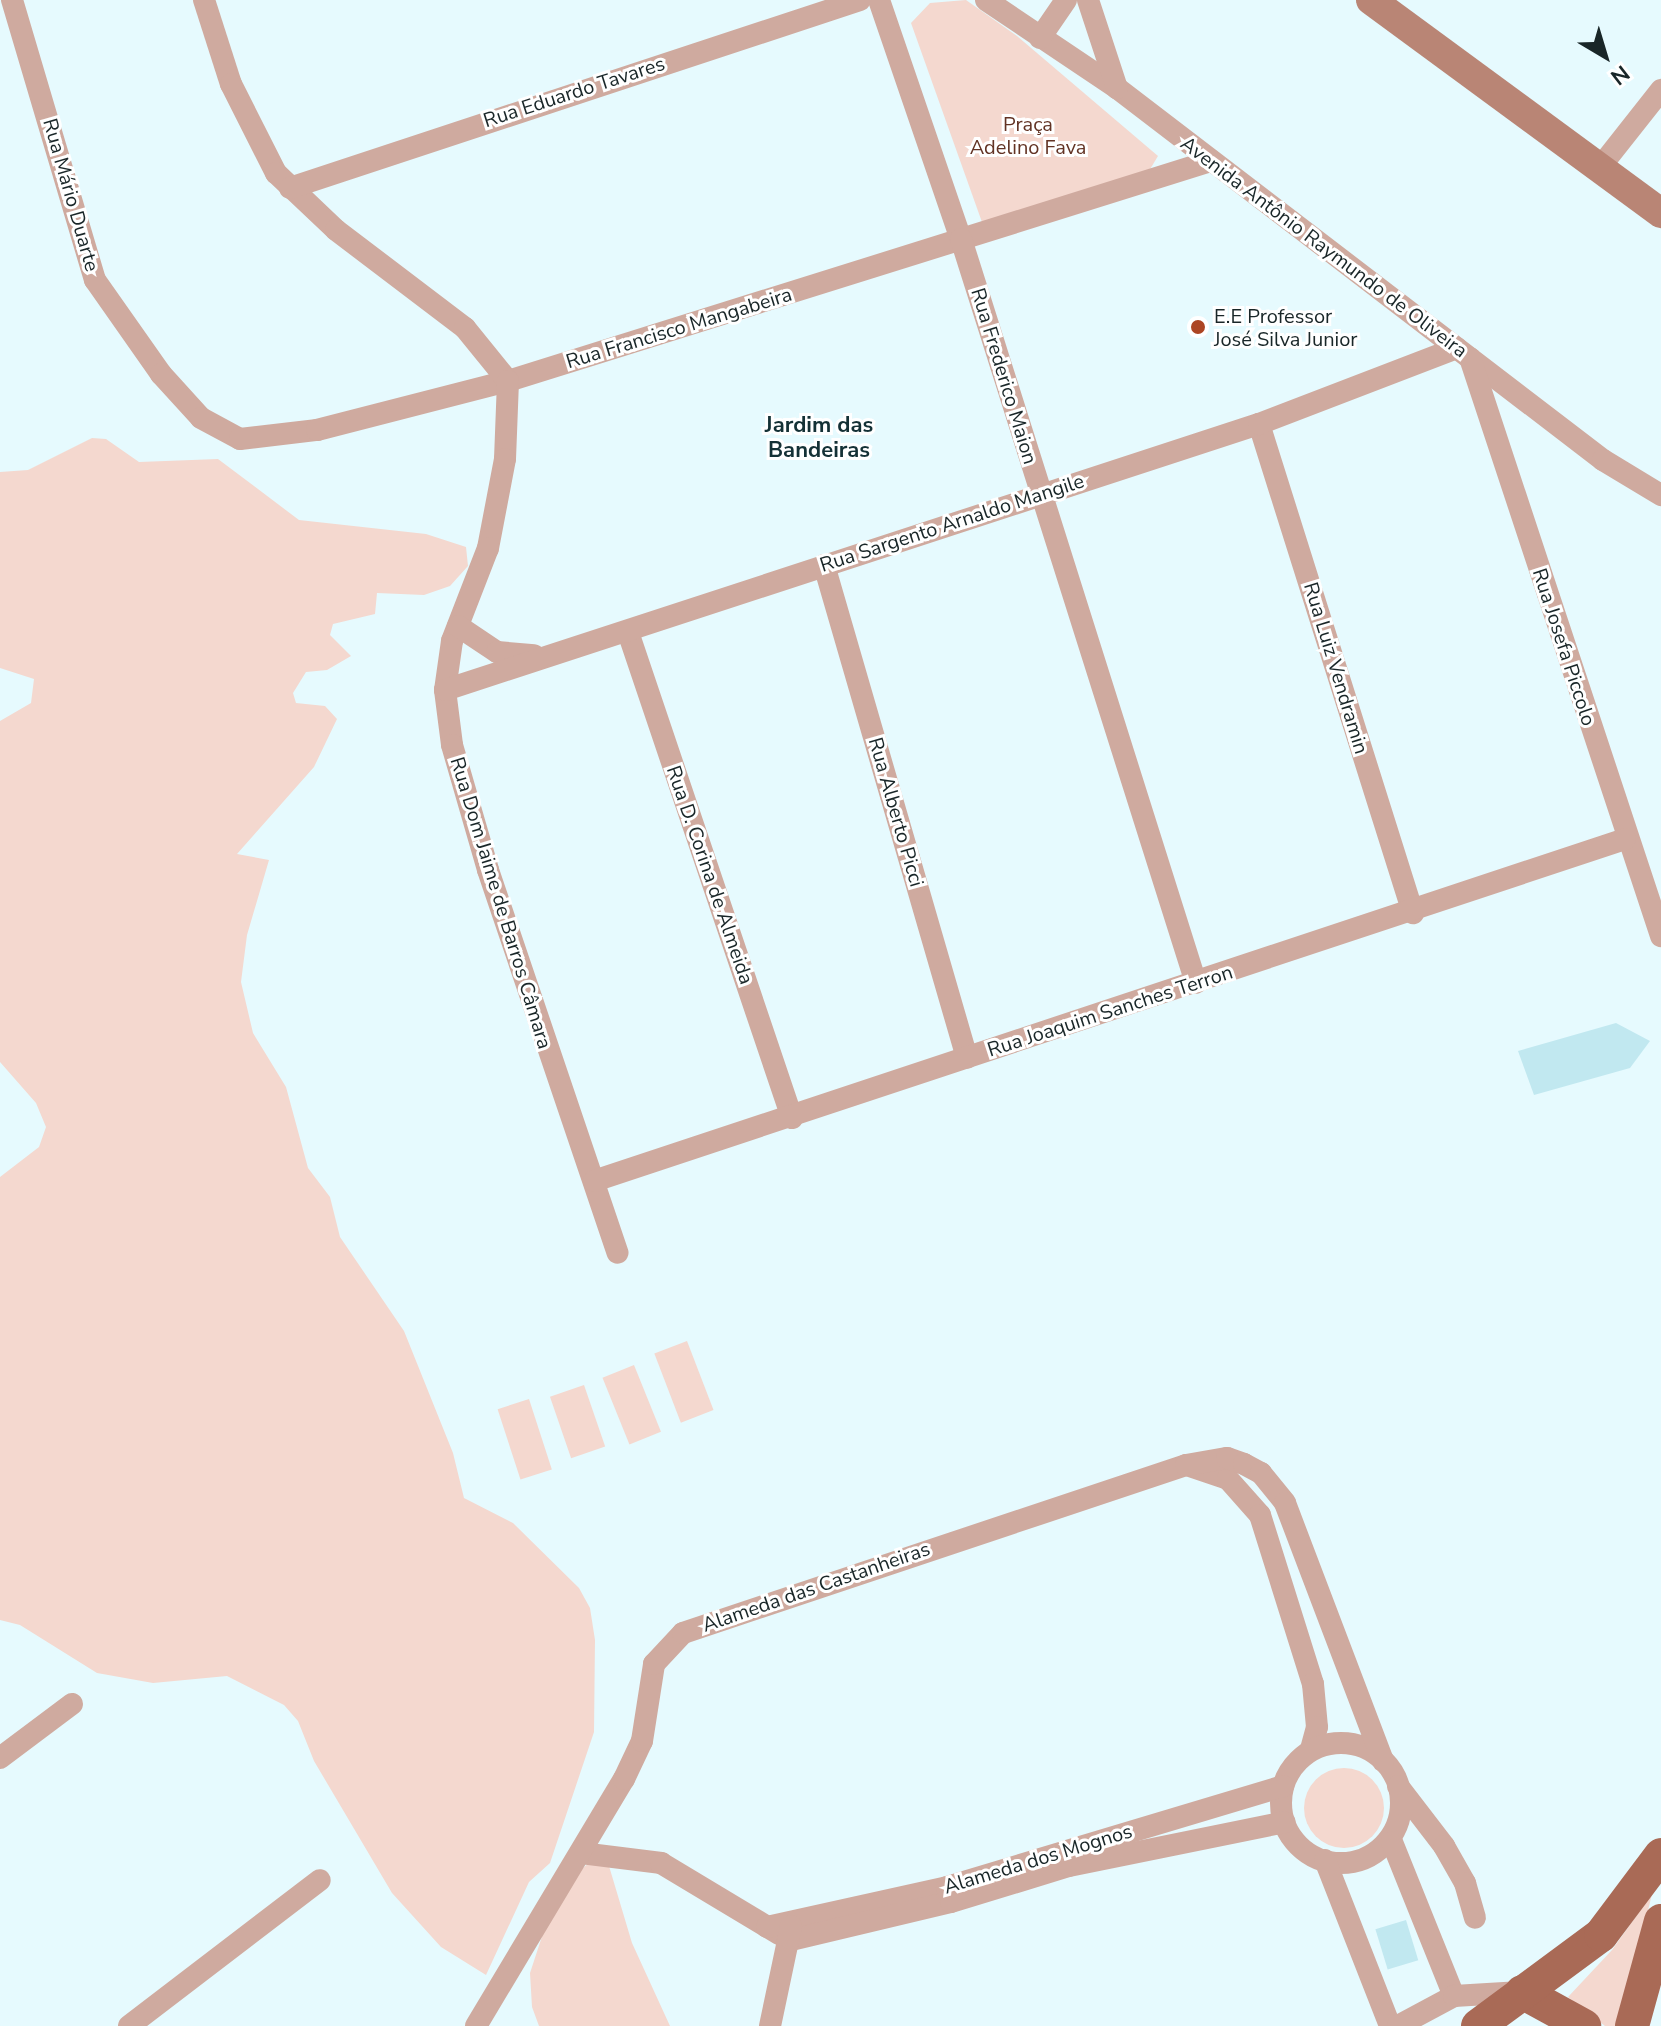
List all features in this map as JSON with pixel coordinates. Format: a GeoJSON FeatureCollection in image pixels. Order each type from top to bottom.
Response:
{"type":"FeatureCollection","features":[{"type":"Feature","properties":{"kind":"main road"},"geometry":{"type":"LineString","coordinates":[[1371,0],[1661,213]]}},
{"type":"Feature","properties":{"kind":"main road"},"geometry":{"type":"LineString","coordinates":[[1478,2026],[1601,1935],[1661,1855]]}},
{"type":"Feature","properties":{"kind":"main road"},"geometry":{"type":"LineString","coordinates":[[1632,2026],[1661,1921]]}},
{"type":"Feature","properties":{"kind":"main road"},"geometry":{"type":"LineString","coordinates":[[1522,1992],[1584,2026]]}},
{"type":"Feature","properties":{"kind":"street","name":"Rua Mário Duarte"},"geometry":{"type":"LineString","coordinates":[[12,0],[95,280],[161,374]]}},
{"type":"Feature","properties":{"kind":"street"},"geometry":{"type":"LineString","coordinates":[[204,0],[252,133],[290,188],[465,328],[508,381]]}},
{"type":"Feature","properties":{"kind":"street","name":"Rua Eduardo Tavares"},"geometry":{"type":"LineString","coordinates":[[290,188],[860,0]]}},
{"type":"Feature","properties":{"kind":"street","name":"Rua Frederico Maion"},"geometry":{"type":"LineString","coordinates":[[879,0],[961,239],[1196,983]]}},
{"type":"Feature","properties":{"kind":"street","name":"Avenida Antônio Raymundo de Oliveira"},"geometry":{"type":"LineString","coordinates":[[986,0],[1117,88],[1603,460],[1661,495]]}},
{"type":"Feature","properties":{"kind":"street"},"geometry":{"type":"LineString","coordinates":[[1040,38],[1066,0]]}},
{"type":"Feature","properties":{"kind":"street"},"geometry":{"type":"LineString","coordinates":[[1088,0],[1117,88]]}},
{"type":"Feature","properties":{"kind":"street"},"geometry":{"type":"LineString","coordinates":[[1601,166],[1661,90]]}},
{"type":"Feature","properties":{"kind":"street","name":"Rua Francisco Mangabeira"},"geometry":{"type":"LineString","coordinates":[[161,374],[201,418],[240,439],[317,430],[508,381],[1211,161]]}},
{"type":"Feature","properties":{"kind":"street","name":"Rua Sargento Arnaldo Mangile"},"geometry":{"type":"LineString","coordinates":[[445,690],[628,632],[1040,493],[1259,424],[1464,353]]}},
{"type":"Feature","properties":{"kind":"street","name":"Rua Josefa Piccolo"},"geometry":{"type":"LineString","coordinates":[[1464,353],[1625,839],[1661,936]]}},
{"type":"Feature","properties":{"kind":"street","name":"Rua Dom Jaime de Barros Câmara"},"geometry":{"type":"LineString","coordinates":[[508,381],[505,459],[488,548],[458,626],[445,690],[452,745],[488,870],[618,1253]]}},
{"type":"Feature","properties":{"kind":"street","name":"Rua Luiz Vendramin"},"geometry":{"type":"LineString","coordinates":[[1259,424],[1413,913]]}},
{"type":"Feature","properties":{"kind":"street","name":"Rua Alberto Picci"},"geometry":{"type":"LineString","coordinates":[[824,565],[967,1058]]}},
{"type":"Feature","properties":{"kind":"street"},"geometry":{"type":"LineString","coordinates":[[458,626],[497,652],[551,654]]}},
{"type":"Feature","properties":{"kind":"street","name":"Rua D. Corina de Almeida"},"geometry":{"type":"LineString","coordinates":[[628,632],[792,1118]]}},
{"type":"Feature","properties":{"kind":"street","name":"Rua Joaquim Sanches Terron"},"geometry":{"type":"LineString","coordinates":[[594,1181],[1413,913],[1625,839]]}},
{"type":"Feature","properties":{"kind":"street","name":"Alameda das Castanheiras"},"geometry":{"type":"LineString","coordinates":[[476,2026],[581,1853],[642,1741],[654,1664],[683,1633],[1186,1465],[1227,1458],[1244,1464],[1261,1473],[1285,1503],[1383,1761]]}},
{"type":"Feature","properties":{"kind":"street"},"geometry":{"type":"LineString","coordinates":[[1186,1465],[1228,1479],[1260,1515],[1313,1684],[1317,1727],[1311,1750]]}},
{"type":"Feature","properties":{"kind":"street"},"geometry":{"type":"LineString","coordinates":[[0,1758],[72,1704]]}},
{"type":"Feature","properties":{"kind":"street"},"geometry":{"type":"LineString","coordinates":[[1392,1842],[1358,1861],[1325,1860],[1301,1845],[1280,1809],[1283,1786],[1293,1765],[1311,1750],[1349,1742],[1383,1761],[1444,1846],[1465,1883],[1475,1918]]}},
{"type":"Feature","properties":{"kind":"street"},"geometry":{"type":"LineString","coordinates":[[1397,1784],[1401,1805],[1392,1842],[1454,1996]]}},
{"type":"Feature","properties":{"kind":"street","name":"Alameda dos Mognos"},"geometry":{"type":"LineString","coordinates":[[791,1931],[1283,1786]]}},
{"type":"Feature","properties":{"kind":"street","name":"Alameda dos Mognos"},"geometry":{"type":"LineString","coordinates":[[791,1931],[951,1902],[1069,1866],[1285,1822]]}},
{"type":"Feature","properties":{"kind":"street"},"geometry":{"type":"LineString","coordinates":[[581,1853],[661,1863],[767,1927],[791,1931],[770,2026]]}},
{"type":"Feature","properties":{"kind":"street"},"geometry":{"type":"LineString","coordinates":[[1325,1860],[1390,2026]]}},
{"type":"Feature","properties":{"kind":"street"},"geometry":{"type":"LineString","coordinates":[[129,2026],[320,1880]]}},
{"type":"Feature","properties":{"kind":"street"},"geometry":{"type":"LineString","coordinates":[[1398,2026],[1454,1996],[1522,1992]]}},
{"type":"Feature","properties":{"kind":"green space","name":"Praça Adelino Fava"},"geometry":{"type":"Polygon","coordinates":[[[966,0],[1017,36],[1158,156],[1149,171],[983,225],[911,23],[930,3],[966,0]]]}},
{"type":"Feature","properties":{"kind":"green space"},"geometry":{"type":"Polygon","coordinates":[[[92,438],[106,439],[139,462],[218,459],[299,520],[426,534],[466,547],[468,566],[450,586],[424,595],[377,593],[375,614],[333,624],[330,635],[351,656],[327,670],[306,672],[293,693],[296,703],[325,706],[337,719],[314,767],[237,854],[269,860],[247,935],[241,982],[253,1033],[286,1087],[308,1168],[330,1197],[340,1237],[404,1331],[453,1453],[464,1498],[513,1523],[579,1588],[590,1608],[595,1640],[594,1732],[550,1863],[529,1882],[486,1975],[441,1947],[392,1893],[314,1761],[298,1721],[284,1705],[227,1676],[153,1683],[97,1673],[20,1625],[0,1620],[0,1177],[39,1147],[46,1127],[36,1103],[0,1062],[0,721],[31,703],[34,679],[0,668],[0,472],[28,470],[92,438]]]}},
{"type":"Feature","properties":{"kind":"green space"},"geometry":{"type":"Polygon","coordinates":[[[687,1341],[714,1410],[681,1423],[654,1354],[687,1341]]]}},
{"type":"Feature","properties":{"kind":"green space"},"geometry":{"type":"Polygon","coordinates":[[[634,1365],[661,1432],[629,1444],[602,1378],[634,1365]]]}},
{"type":"Feature","properties":{"kind":"green space"},"geometry":{"type":"Polygon","coordinates":[[[584,1385],[605,1446],[571,1458],[550,1397],[584,1385]]]}},
{"type":"Feature","properties":{"kind":"green space"},"geometry":{"type":"Polygon","coordinates":[[[529,1399],[552,1469],[520,1480],[498,1409],[529,1399]]]}},
{"type":"Feature","properties":{"kind":"green space"},"geometry":{"type":"Polygon","coordinates":[[[1344,1768],[1359,1771],[1372,1780],[1381,1793],[1384,1808],[1381,1823],[1372,1836],[1359,1845],[1344,1848],[1329,1845],[1316,1836],[1307,1823],[1304,1808],[1307,1793],[1316,1780],[1329,1771],[1344,1768]]]}},
{"type":"Feature","properties":{"kind":"green space"},"geometry":{"type":"Polygon","coordinates":[[[589,1863],[609,1866],[632,1943],[670,2026],[539,2026],[532,2007],[530,1973],[553,1903],[568,1880],[589,1863]]]}},
{"type":"Feature","properties":{"kind":"green space"},"geometry":{"type":"Polygon","coordinates":[[[1652,1894],[1620,2026],[1605,2026],[1568,1997],[1612,1950],[1652,1894]]]}},
{"type":"Feature","properties":{"kind":"building"},"geometry":{"type":"Polygon","coordinates":[[[1616,1023],[1650,1041],[1630,1068],[1534,1095],[1518,1051],[1616,1023]]]}},
{"type":"Feature","properties":{"kind":"building"},"geometry":{"type":"Polygon","coordinates":[[[1406,1920],[1418,1960],[1388,1970],[1375,1929],[1406,1920]]]}},
{"type":"Feature","properties":{"kind":"place","name":"E.E Professor José Silva Junior"},"geometry":{"type":"Point","coordinates":[1198,327]}},
{"type":"Feature","properties":{"kind":"district","name":"Jardim das Bandeiras"},"geometry":{"type":"Point","coordinates":[819,438]}}]}
